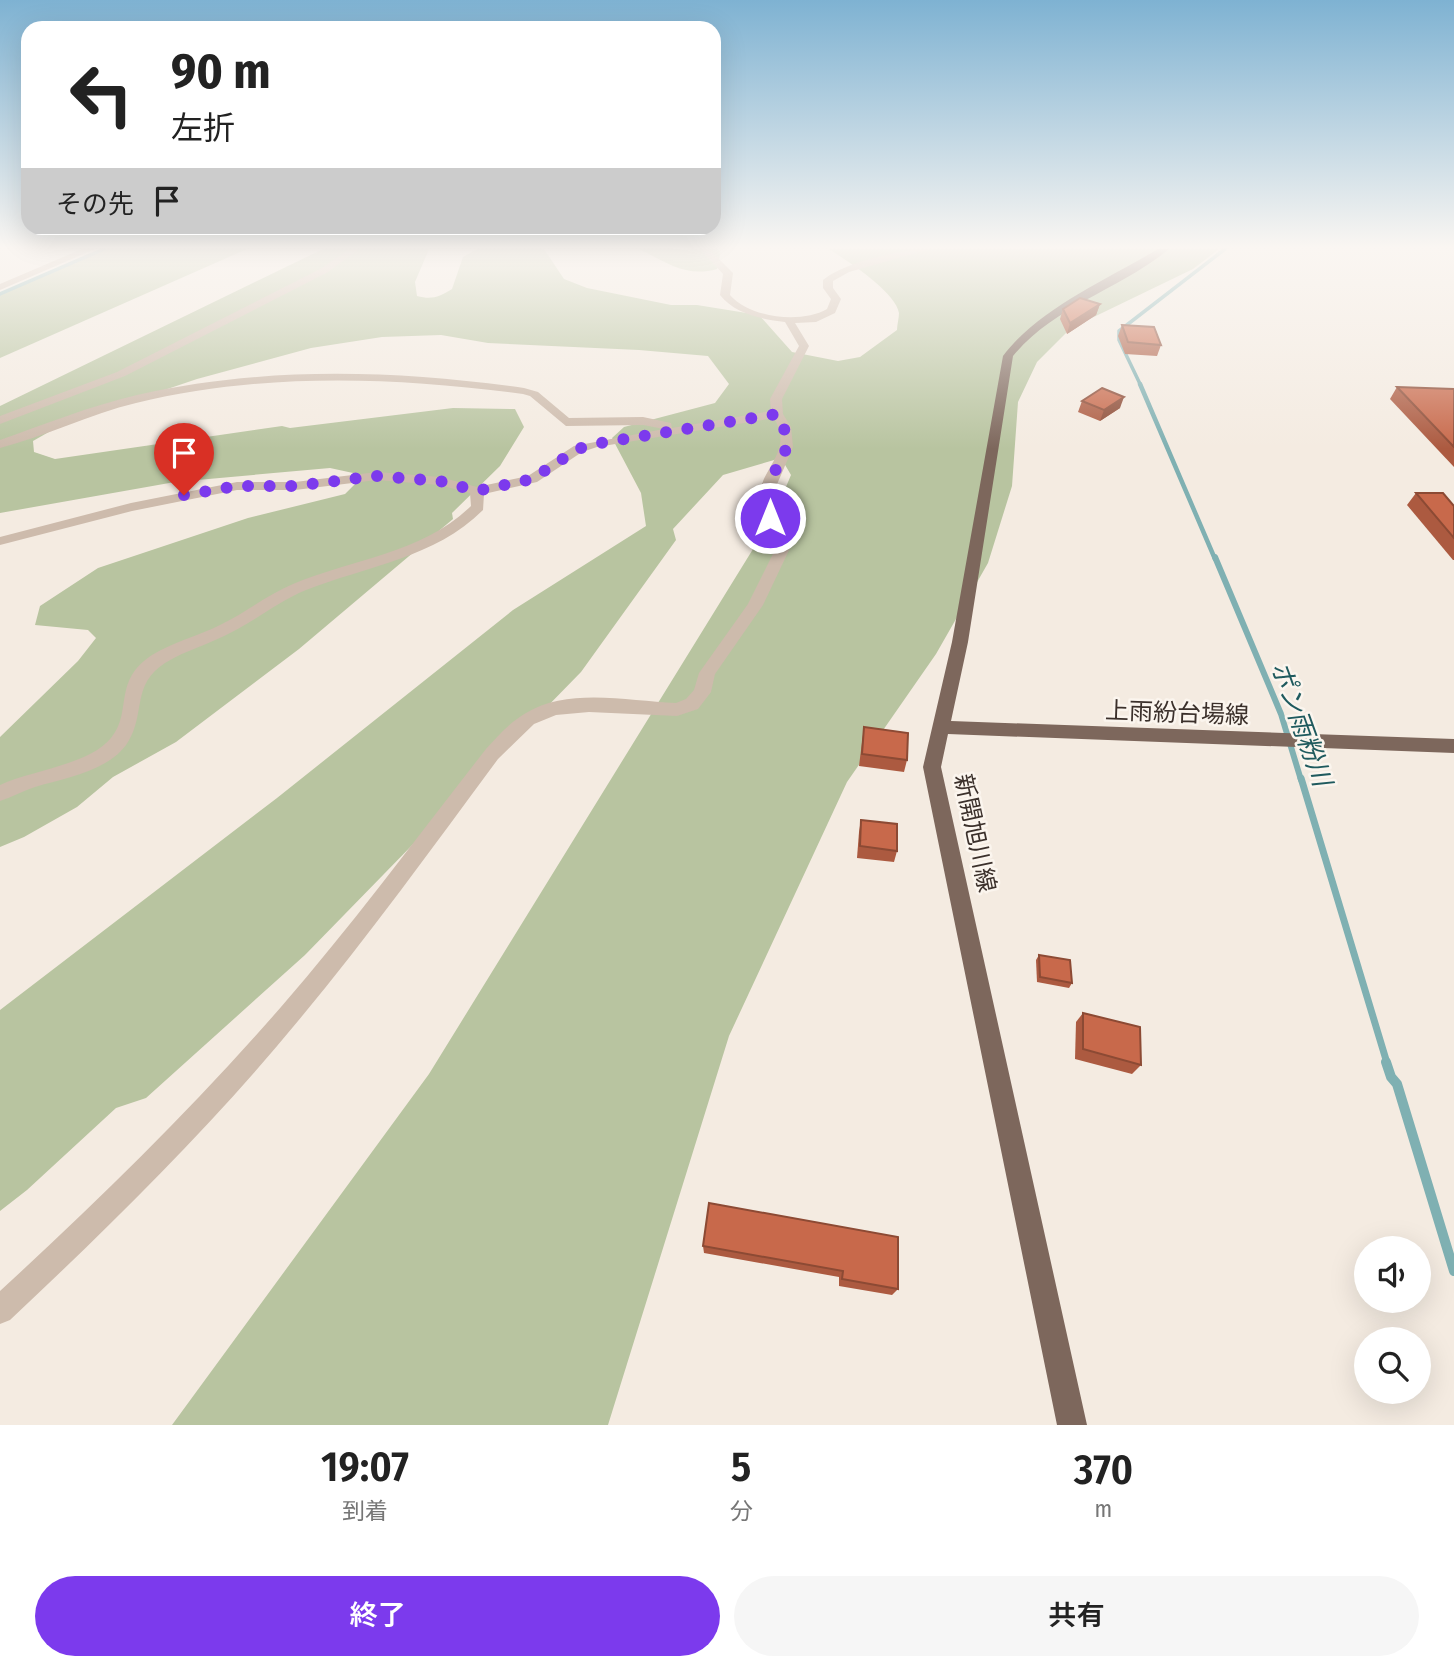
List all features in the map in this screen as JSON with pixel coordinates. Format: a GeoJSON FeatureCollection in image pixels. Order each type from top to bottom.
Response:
{"type":"FeatureCollection","features":[{"type":"Feature","properties":{"kind":"main road","name":"新開旭川線"},"geometry":{"type":"LineString","coordinates":[[1058,316],[1026,335],[1014,345],[1008,356],[960,642],[932,767],[1072,1425]]}},
{"type":"Feature","properties":{"kind":"main road","name":"上雨紛台場線"},"geometry":{"type":"LineString","coordinates":[[941,727],[1454,746]]}},
{"type":"Feature","properties":{"kind":"street"},"geometry":{"type":"LineString","coordinates":[[0,420],[121,374],[236,316]]}},
{"type":"Feature","properties":{"kind":"street"},"geometry":{"type":"LineString","coordinates":[[769,316],[813,320],[822,316]]}},
{"type":"Feature","properties":{"kind":"street"},"geometry":{"type":"LineString","coordinates":[[0,1310],[90,1227],[174,1142],[241,1068],[326,970],[492,754],[521,725],[541,712],[567,706],[677,710],[692,704],[702,692],[707,673],[755,605],[783,548],[765,502],[786,447],[785,428],[777,414],[779,390],[804,346],[788,319]]}},
{"type":"Feature","properties":{"kind":"street"},"geometry":{"type":"LineString","coordinates":[[0,444],[134,400],[172,391],[276,379],[339,376],[433,379],[524,391],[534,394],[566,422],[643,421],[677,428]]}},
{"type":"Feature","properties":{"kind":"street"},"geometry":{"type":"LineString","coordinates":[[0,541],[170,498],[237,486],[295,486],[377,476],[440,481],[477,491],[532,479],[578,449],[595,444],[677,428],[777,414]]}},
{"type":"Feature","properties":{"kind":"street"},"geometry":{"type":"LineString","coordinates":[[0,793],[48,774],[97,760],[117,745],[123,734],[139,676],[165,656],[209,638],[277,597],[303,585],[407,551],[464,523],[478,508],[477,491]]}},
{"type":"Feature","properties":{"kind":"green space"},"geometry":{"type":"Polygon","coordinates":[[[0,316],[96,316],[0,358],[0,316]]]}},
{"type":"Feature","properties":{"kind":"green space"},"geometry":{"type":"Polygon","coordinates":[[[186,316],[759,316],[792,352],[838,361],[860,357],[897,330],[899,316],[1097,316],[1071,328],[1037,362],[1018,402],[1012,486],[988,563],[936,654],[847,782],[729,1036],[608,1425],[172,1425],[429,1074],[774,515],[791,475],[781,458],[723,475],[673,529],[676,540],[581,672],[305,955],[146,1098],[116,1108],[27,1190],[0,1211],[0,1010],[277,798],[513,610],[646,526],[641,493],[612,438],[624,427],[715,403],[729,384],[708,356],[488,343],[441,335],[382,337],[311,348],[197,379],[61,425],[33,441],[34,452],[55,459],[282,426],[290,428],[453,408],[515,409],[524,427],[500,466],[452,513],[453,519],[299,649],[176,742],[113,777],[77,807],[24,837],[0,847],[0,737],[78,661],[96,638],[88,630],[35,625],[40,606],[98,568],[248,518],[345,494],[356,483],[353,473],[330,468],[175,482],[0,513],[0,406],[186,316]]]}},
{"type":"Feature","properties":{"kind":"building"},"geometry":{"type":"Polygon","coordinates":[[[1066,316],[1082,316],[1070,323],[1066,316]]]}},
{"type":"Feature","properties":{"kind":"building"},"geometry":{"type":"Polygon","coordinates":[[[1122,325],[1154,327],[1161,345],[1128,342],[1122,325]]]}},
{"type":"Feature","properties":{"kind":"building"},"geometry":{"type":"Polygon","coordinates":[[[1397,387],[1454,389],[1454,447],[1397,387]]]}},
{"type":"Feature","properties":{"kind":"building"},"geometry":{"type":"Polygon","coordinates":[[[1102,388],[1124,397],[1104,410],[1082,401],[1102,388]]]}},
{"type":"Feature","properties":{"kind":"building"},"geometry":{"type":"Polygon","coordinates":[[[1416,493],[1443,493],[1454,506],[1454,538],[1416,493]]]}},
{"type":"Feature","properties":{"kind":"building"},"geometry":{"type":"Polygon","coordinates":[[[864,727],[908,733],[907,760],[862,754],[864,727]]]}},
{"type":"Feature","properties":{"kind":"building"},"geometry":{"type":"Polygon","coordinates":[[[861,820],[897,824],[897,851],[860,846],[861,820]]]}},
{"type":"Feature","properties":{"kind":"building"},"geometry":{"type":"Polygon","coordinates":[[[1039,955],[1070,960],[1072,983],[1040,977],[1039,955]]]}},
{"type":"Feature","properties":{"kind":"building"},"geometry":{"type":"Polygon","coordinates":[[[1083,1013],[1140,1027],[1141,1065],[1083,1049],[1083,1013]]]}},
{"type":"Feature","properties":{"kind":"building"},"geometry":{"type":"Polygon","coordinates":[[[709,1203],[898,1237],[898,1289],[842,1279],[843,1271],[703,1246],[709,1203]]]}},
{"type":"Feature","properties":{"kind":"waterway","name":"ポン雨粉川"},"geometry":{"type":"LineString","coordinates":[[1139,316],[1119,331],[1119,340],[1141,386]]}},
{"type":"Feature","properties":{"kind":"waterway","name":"ポン雨粉川"},"geometry":{"type":"LineString","coordinates":[[1140,384],[1215,559]]}},
{"type":"Feature","properties":{"kind":"waterway","name":"ポン雨粉川"},"geometry":{"type":"LineString","coordinates":[[1215,557],[1281,714],[1301,780]]}},
{"type":"Feature","properties":{"kind":"waterway","name":"ポン雨粉川"},"geometry":{"type":"LineString","coordinates":[[1301,778],[1387,1063]]}},
{"type":"Feature","properties":{"kind":"waterway","name":"ポン雨粉川"},"geometry":{"type":"LineString","coordinates":[[1386,1062],[1391,1077],[1397,1084],[1454,1271]]}},
{"type":"Feature","properties":{"kind":"route"},"geometry":{"type":"LineString","coordinates":[[184,495],[237,486],[295,486],[377,476],[440,481],[477,491],[532,479],[578,449],[595,444],[677,428],[777,414],[787,438],[781,463],[768,489],[765,502],[770,518]]}}]}
